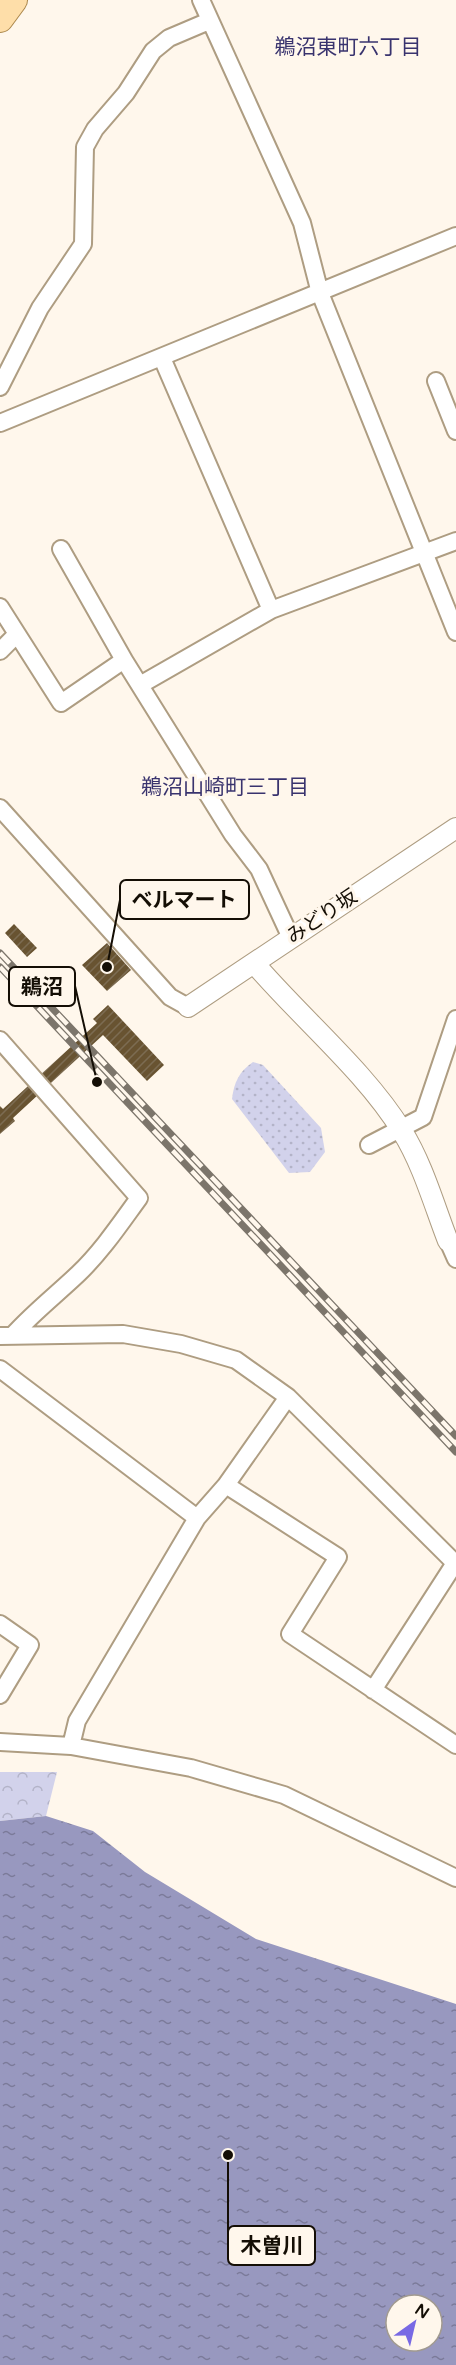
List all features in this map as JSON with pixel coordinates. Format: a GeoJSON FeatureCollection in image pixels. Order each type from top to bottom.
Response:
{"type":"FeatureCollection","features":[{"type":"Feature","properties":{"kind":"main road"},"geometry":{"type":"LineString","coordinates":[[0,19],[14,0]]}},
{"type":"Feature","properties":{"kind":"street"},"geometry":{"type":"LineString","coordinates":[[201,0],[302,224],[320,293],[456,632]]}},
{"type":"Feature","properties":{"kind":"street"},"geometry":{"type":"LineString","coordinates":[[0,387],[40,308],[84,244],[85,147],[95,129],[126,93],[153,51],[169,38],[209,21]]}},
{"type":"Feature","properties":{"kind":"street"},"geometry":{"type":"LineString","coordinates":[[0,423],[456,236]]}},
{"type":"Feature","properties":{"kind":"street"},"geometry":{"type":"LineString","coordinates":[[162,358],[271,610]]}},
{"type":"Feature","properties":{"kind":"street"},"geometry":{"type":"LineString","coordinates":[[436,381],[456,431]]}},
{"type":"Feature","properties":{"kind":"street"},"geometry":{"type":"LineString","coordinates":[[140,685],[271,610],[456,541]]}},
{"type":"Feature","properties":{"kind":"street"},"geometry":{"type":"LineString","coordinates":[[61,549],[124,660],[234,835],[259,869],[291,938]]}},
{"type":"Feature","properties":{"kind":"street"},"geometry":{"type":"LineString","coordinates":[[0,607],[61,704],[124,660]]}},
{"type":"Feature","properties":{"kind":"street"},"geometry":{"type":"LineString","coordinates":[[0,651],[16,634]]}},
{"type":"Feature","properties":{"kind":"street"},"geometry":{"type":"LineString","coordinates":[[0,808],[170,997],[188,1007]]}},
{"type":"Feature","properties":{"kind":"street","name":"みどり坂"},"geometry":{"type":"LineString","coordinates":[[188,1007],[456,828]]}},
{"type":"Feature","properties":{"kind":"street"},"geometry":{"type":"LineString","coordinates":[[254,963],[357,1074],[402,1130],[417,1160],[452,1250]]}},
{"type":"Feature","properties":{"kind":"street"},"geometry":{"type":"LineString","coordinates":[[369,1145],[402,1130],[423,1117],[456,1019]]}},
{"type":"Feature","properties":{"kind":"street"},"geometry":{"type":"LineString","coordinates":[[0,1040],[139,1198],[110,1239],[80,1273],[7,1335]]}},
{"type":"Feature","properties":{"kind":"street"},"geometry":{"type":"LineString","coordinates":[[7,1335],[123,1334],[181,1344],[236,1360],[288,1397],[455,1564],[373,1690]]}},
{"type":"Feature","properties":{"kind":"street"},"geometry":{"type":"LineString","coordinates":[[0,1369],[197,1518]]}},
{"type":"Feature","properties":{"kind":"street"},"geometry":{"type":"LineString","coordinates":[[71,1746],[77,1721],[197,1518],[226,1485],[288,1397]]}},
{"type":"Feature","properties":{"kind":"street"},"geometry":{"type":"LineString","coordinates":[[226,1485],[338,1557],[290,1634],[456,1745]]}},
{"type":"Feature","properties":{"kind":"street"},"geometry":{"type":"LineString","coordinates":[[0,1624],[30,1645],[0,1695]]}},
{"type":"Feature","properties":{"kind":"street"},"geometry":{"type":"LineString","coordinates":[[0,1742],[71,1746],[191,1768],[284,1795],[456,1878]]}},
{"type":"Feature","properties":{"kind":"green space"},"geometry":{"type":"Polygon","coordinates":[[[253,1062],[263,1065],[321,1128],[325,1152],[310,1172],[289,1173],[232,1099],[238,1078],[253,1062]]]}},
{"type":"Feature","properties":{"kind":"green space"},"geometry":{"type":"Polygon","coordinates":[[[0,1772],[57,1772],[46,1816],[0,1821],[0,1772]]]}},
{"type":"Feature","properties":{"kind":"water"},"geometry":{"type":"Polygon","coordinates":[[[46,1816],[93,1831],[145,1872],[256,1939],[456,2004],[456,2365],[0,2365],[0,1821],[46,1816]]]}},
{"type":"Feature","properties":{"kind":"building"},"geometry":{"type":"Polygon","coordinates":[[[14,924],[37,948],[27,957],[5,933],[14,924]]]}},
{"type":"Feature","properties":{"kind":"building"},"geometry":{"type":"Polygon","coordinates":[[[107,943],[131,970],[107,991],[82,965],[107,943]]]}},
{"type":"Feature","properties":{"kind":"building"},"geometry":{"type":"Polygon","coordinates":[[[108,1005],[164,1065],[147,1081],[103,1035],[13,1118],[15,1121],[0,1134],[0,1106],[3,1109],[97,1023],[93,1019],[108,1005]]]}},
{"type":"Feature","properties":{"kind":"railway"},"geometry":{"type":"LineString","coordinates":[[0,953],[456,1436]]}},
{"type":"Feature","properties":{"kind":"railway"},"geometry":{"type":"LineString","coordinates":[[0,967],[456,1452]]}},
{"type":"Feature","properties":{"kind":"place","name":"ベルマート"},"geometry":{"type":"Point","coordinates":[107,967]}},
{"type":"Feature","properties":{"kind":"place","name":"鵜沼"},"geometry":{"type":"Point","coordinates":[97,1082]}},
{"type":"Feature","properties":{"kind":"place","name":"木曽川"},"geometry":{"type":"Point","coordinates":[228,2155]}},
{"type":"Feature","properties":{"kind":"district","name":"鵜沼東町六丁目"},"geometry":{"type":"Point","coordinates":[348,47]}},
{"type":"Feature","properties":{"kind":"district","name":"鵜沼山崎町三丁目"},"geometry":{"type":"Point","coordinates":[225,787]}}]}
